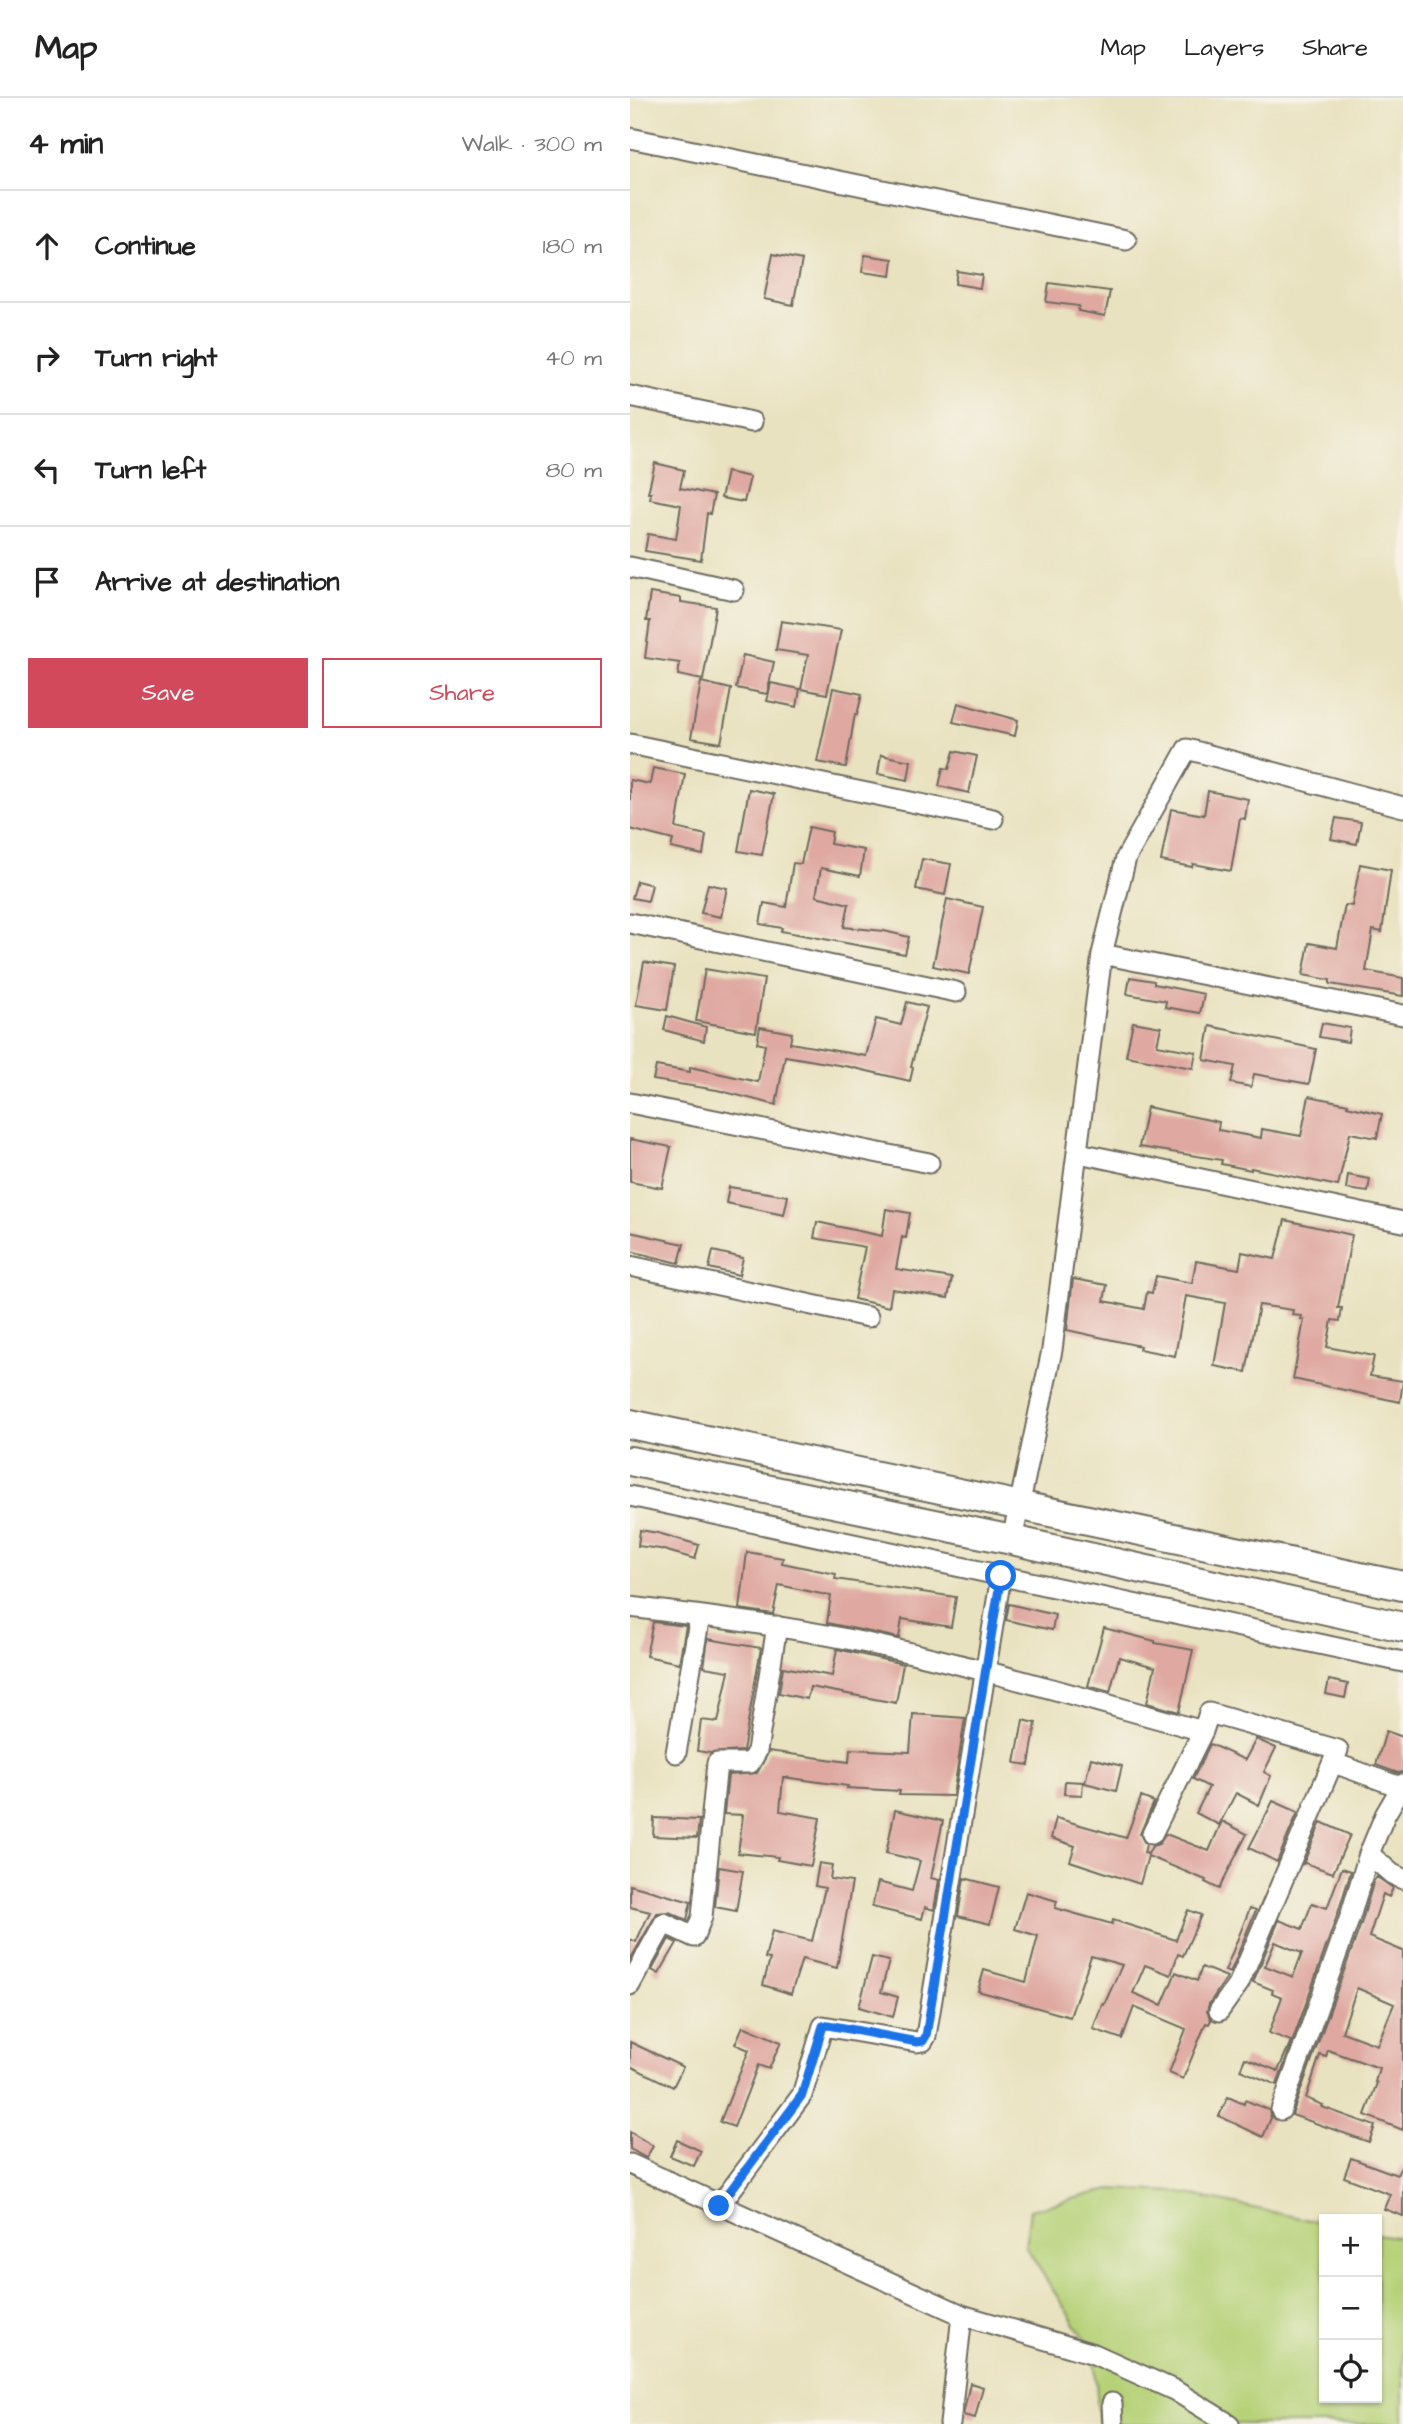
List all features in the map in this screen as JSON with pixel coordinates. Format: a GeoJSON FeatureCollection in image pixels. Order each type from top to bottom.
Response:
{"type":"FeatureCollection","features":[{"type":"Feature","properties":{"kind":"main road"},"geometry":{"type":"LineString","coordinates":[[630,1423],[1403,1586]]}},
{"type":"Feature","properties":{"kind":"main road"},"geometry":{"type":"LineString","coordinates":[[630,1461],[1012,1540],[1403,1627]]}},
{"type":"Feature","properties":{"kind":"street"},"geometry":{"type":"LineString","coordinates":[[630,138],[1126,240]]}},
{"type":"Feature","properties":{"kind":"street"},"geometry":{"type":"LineString","coordinates":[[630,396],[752,422]]}},
{"type":"Feature","properties":{"kind":"street"},"geometry":{"type":"LineString","coordinates":[[630,568],[734,590]]}},
{"type":"Feature","properties":{"kind":"street"},"geometry":{"type":"LineString","coordinates":[[630,744],[993,819]]}},
{"type":"Feature","properties":{"kind":"street"},"geometry":{"type":"LineString","coordinates":[[1012,1540],[1052,1350],[1079,1153],[1102,954],[1126,858],[1187,749],[1403,807]]}},
{"type":"Feature","properties":{"kind":"street"},"geometry":{"type":"LineString","coordinates":[[630,923],[956,992]]}},
{"type":"Feature","properties":{"kind":"street"},"geometry":{"type":"LineString","coordinates":[[1102,954],[1403,1015]]}},
{"type":"Feature","properties":{"kind":"street"},"geometry":{"type":"LineString","coordinates":[[630,1102],[929,1163]]}},
{"type":"Feature","properties":{"kind":"street"},"geometry":{"type":"LineString","coordinates":[[1079,1153],[1403,1222]]}},
{"type":"Feature","properties":{"kind":"street"},"geometry":{"type":"LineString","coordinates":[[630,1266],[868,1317]]}},
{"type":"Feature","properties":{"kind":"street"},"geometry":{"type":"LineString","coordinates":[[630,1496],[1403,1662]]}},
{"type":"Feature","properties":{"kind":"street"},"geometry":{"type":"LineString","coordinates":[[719,2206],[802,2095],[823,2026],[917,2042],[923,2041],[926,2036],[1001,1576]]}},
{"type":"Feature","properties":{"kind":"street"},"geometry":{"type":"LineString","coordinates":[[630,1607],[777,1626],[853,1640],[985,1672],[1203,1731]]}},
{"type":"Feature","properties":{"kind":"street"},"geometry":{"type":"LineString","coordinates":[[676,1753],[700,1616]]}},
{"type":"Feature","properties":{"kind":"street"},"geometry":{"type":"LineString","coordinates":[[630,1985],[664,1923],[694,1937],[702,1917],[717,1763],[750,1763],[757,1751],[777,1626]]}},
{"type":"Feature","properties":{"kind":"street"},"geometry":{"type":"LineString","coordinates":[[1152,1834],[1203,1731],[1209,1713],[1338,1750],[1239,1983],[1219,2011]]}},
{"type":"Feature","properties":{"kind":"street"},"geometry":{"type":"LineString","coordinates":[[1281,2110],[1350,1917],[1369,1854],[1385,1815],[1402,1786],[1334,1763]]}},
{"type":"Feature","properties":{"kind":"street"},"geometry":{"type":"LineString","coordinates":[[1369,1854],[1392,1874],[1403,1879]]}},
{"type":"Feature","properties":{"kind":"street"},"geometry":{"type":"LineString","coordinates":[[630,2164],[962,2315],[1094,2354],[1174,2390],[1229,2424]]}},
{"type":"Feature","properties":{"kind":"street"},"geometry":{"type":"LineString","coordinates":[[950,2424],[962,2315]]}},
{"type":"Feature","properties":{"kind":"street"},"geometry":{"type":"LineString","coordinates":[[1112,2403],[1113,2424]]}},
{"type":"Feature","properties":{"kind":"green space"},"geometry":{"type":"Polygon","coordinates":[[[1110,2189],[1178,2192],[1319,2222],[1319,2403],[1382,2403],[1382,2235],[1403,2238],[1403,2424],[1099,2424],[1094,2354],[1025,2246],[1030,2210],[1110,2189]]]}},
{"type":"Feature","properties":{"kind":"building"},"geometry":{"type":"Polygon","coordinates":[[[773,254],[802,260],[793,305],[764,299],[773,254]]]}},
{"type":"Feature","properties":{"kind":"building"},"geometry":{"type":"Polygon","coordinates":[[[865,255],[893,259],[891,276],[862,272],[865,255]]]}},
{"type":"Feature","properties":{"kind":"building"},"geometry":{"type":"Polygon","coordinates":[[[957,271],[982,275],[980,288],[955,284],[957,271]]]}},
{"type":"Feature","properties":{"kind":"building"},"geometry":{"type":"Polygon","coordinates":[[[1049,283],[1110,291],[1105,316],[1078,311],[1079,306],[1046,302],[1049,283]]]}},
{"type":"Feature","properties":{"kind":"building"},"geometry":{"type":"Polygon","coordinates":[[[655,463],[684,470],[680,488],[714,495],[710,514],[707,513],[701,560],[645,551],[648,534],[676,539],[681,505],[650,499],[651,493],[648,493],[655,463]]]}},
{"type":"Feature","properties":{"kind":"building"},"geometry":{"type":"Polygon","coordinates":[[[727,472],[750,477],[744,502],[721,498],[727,472]]]}},
{"type":"Feature","properties":{"kind":"building"},"geometry":{"type":"Polygon","coordinates":[[[650,593],[681,598],[681,602],[716,607],[703,680],[678,675],[680,663],[645,658],[650,621],[646,621],[650,593]]]}},
{"type":"Feature","properties":{"kind":"building"},"geometry":{"type":"Polygon","coordinates":[[[781,621],[841,630],[827,694],[801,689],[808,655],[776,650],[781,621]]]}},
{"type":"Feature","properties":{"kind":"building"},"geometry":{"type":"Polygon","coordinates":[[[743,655],[774,662],[767,694],[736,688],[743,655]]]}},
{"type":"Feature","properties":{"kind":"building"},"geometry":{"type":"Polygon","coordinates":[[[701,682],[731,689],[721,743],[691,738],[701,682]]]}},
{"type":"Feature","properties":{"kind":"building"},"geometry":{"type":"Polygon","coordinates":[[[771,683],[800,689],[797,707],[767,701],[771,683]]]}},
{"type":"Feature","properties":{"kind":"building"},"geometry":{"type":"Polygon","coordinates":[[[833,688],[862,694],[857,715],[855,714],[846,767],[817,762],[833,688]]]}},
{"type":"Feature","properties":{"kind":"building"},"geometry":{"type":"Polygon","coordinates":[[[958,703],[1018,720],[1015,736],[953,722],[958,703]]]}},
{"type":"Feature","properties":{"kind":"building"},"geometry":{"type":"Polygon","coordinates":[[[954,751],[977,756],[969,793],[939,786],[943,768],[949,769],[954,751]]]}},
{"type":"Feature","properties":{"kind":"building"},"geometry":{"type":"Polygon","coordinates":[[[881,755],[911,761],[908,780],[878,774],[881,755]]]}},
{"type":"Feature","properties":{"kind":"building"},"geometry":{"type":"Polygon","coordinates":[[[653,768],[685,774],[676,828],[706,835],[703,855],[671,848],[673,840],[630,829],[630,780],[650,784],[653,768]]]}},
{"type":"Feature","properties":{"kind":"building"},"geometry":{"type":"Polygon","coordinates":[[[749,789],[774,794],[762,855],[738,851],[749,789]]]}},
{"type":"Feature","properties":{"kind":"building"},"geometry":{"type":"Polygon","coordinates":[[[1208,791],[1248,799],[1245,819],[1240,818],[1231,871],[1161,861],[1171,809],[1204,815],[1208,791]]]}},
{"type":"Feature","properties":{"kind":"building"},"geometry":{"type":"Polygon","coordinates":[[[1336,818],[1361,822],[1357,844],[1331,839],[1336,818]]]}},
{"type":"Feature","properties":{"kind":"building"},"geometry":{"type":"Polygon","coordinates":[[[809,827],[832,832],[830,844],[864,850],[860,876],[821,868],[816,896],[849,904],[844,927],[884,931],[909,937],[905,954],[781,931],[782,928],[760,924],[764,903],[786,907],[793,863],[801,864],[809,827]]]}},
{"type":"Feature","properties":{"kind":"building"},"geometry":{"type":"Polygon","coordinates":[[[922,859],[951,864],[945,895],[916,889],[922,859]]]}},
{"type":"Feature","properties":{"kind":"building"},"geometry":{"type":"Polygon","coordinates":[[[1360,864],[1391,870],[1382,932],[1373,930],[1366,971],[1403,978],[1403,996],[1330,984],[1330,980],[1303,975],[1309,943],[1337,948],[1345,905],[1352,906],[1360,864]]]}},
{"type":"Feature","properties":{"kind":"building"},"geometry":{"type":"Polygon","coordinates":[[[637,881],[652,885],[648,901],[632,898],[637,881]]]}},
{"type":"Feature","properties":{"kind":"building"},"geometry":{"type":"Polygon","coordinates":[[[708,884],[727,888],[721,917],[701,913],[708,884]]]}},
{"type":"Feature","properties":{"kind":"building"},"geometry":{"type":"Polygon","coordinates":[[[947,899],[983,907],[969,974],[933,966],[947,899]]]}},
{"type":"Feature","properties":{"kind":"building"},"geometry":{"type":"Polygon","coordinates":[[[644,962],[674,967],[667,1010],[636,1005],[644,962]]]}},
{"type":"Feature","properties":{"kind":"building"},"geometry":{"type":"Polygon","coordinates":[[[705,969],[764,979],[756,1032],[696,1021],[705,969]]]}},
{"type":"Feature","properties":{"kind":"building"},"geometry":{"type":"Polygon","coordinates":[[[1130,977],[1204,994],[1200,1013],[1165,1007],[1166,1001],[1127,994],[1130,977]]]}},
{"type":"Feature","properties":{"kind":"building"},"geometry":{"type":"Polygon","coordinates":[[[907,1002],[927,1007],[911,1067],[910,1081],[785,1056],[776,1105],[717,1090],[653,1080],[656,1066],[690,1072],[690,1067],[758,1082],[765,1045],[757,1043],[760,1027],[792,1033],[790,1043],[866,1056],[876,1019],[901,1025],[907,1002]]]}},
{"type":"Feature","properties":{"kind":"building"},"geometry":{"type":"Polygon","coordinates":[[[667,1016],[706,1027],[704,1041],[664,1030],[667,1016]]]}},
{"type":"Feature","properties":{"kind":"building"},"geometry":{"type":"Polygon","coordinates":[[[1133,1022],[1161,1027],[1157,1045],[1196,1052],[1193,1068],[1126,1056],[1133,1022]]]}},
{"type":"Feature","properties":{"kind":"building"},"geometry":{"type":"Polygon","coordinates":[[[1322,1023],[1350,1028],[1348,1042],[1319,1037],[1322,1023]]]}},
{"type":"Feature","properties":{"kind":"building"},"geometry":{"type":"Polygon","coordinates":[[[1210,1026],[1316,1049],[1309,1084],[1254,1074],[1251,1087],[1231,1083],[1235,1066],[1204,1060],[1210,1026]]]}},
{"type":"Feature","properties":{"kind":"building"},"geometry":{"type":"Polygon","coordinates":[[[1309,1096],[1382,1114],[1377,1138],[1350,1133],[1338,1186],[1221,1164],[1222,1160],[1139,1147],[1147,1107],[1219,1122],[1218,1130],[1261,1138],[1262,1129],[1301,1136],[1309,1096]]]}},
{"type":"Feature","properties":{"kind":"building"},"geometry":{"type":"Polygon","coordinates":[[[630,1139],[671,1147],[662,1188],[630,1182],[630,1139]]]}},
{"type":"Feature","properties":{"kind":"building"},"geometry":{"type":"Polygon","coordinates":[[[1348,1175],[1370,1179],[1368,1192],[1346,1189],[1348,1175]]]}},
{"type":"Feature","properties":{"kind":"building"},"geometry":{"type":"Polygon","coordinates":[[[729,1187],[788,1196],[784,1215],[726,1203],[729,1187]]]}},
{"type":"Feature","properties":{"kind":"building"},"geometry":{"type":"Polygon","coordinates":[[[886,1209],[910,1213],[906,1238],[902,1237],[896,1269],[952,1278],[948,1298],[892,1289],[889,1307],[854,1299],[865,1247],[814,1238],[817,1222],[882,1236],[886,1209]]]}},
{"type":"Feature","properties":{"kind":"building"},"geometry":{"type":"Polygon","coordinates":[[[1285,1220],[1352,1235],[1338,1308],[1342,1308],[1340,1321],[1332,1320],[1327,1347],[1374,1356],[1370,1376],[1403,1381],[1400,1402],[1293,1379],[1304,1320],[1301,1319],[1302,1316],[1292,1315],[1293,1310],[1259,1305],[1246,1372],[1214,1366],[1225,1303],[1186,1296],[1175,1356],[1067,1330],[1073,1279],[1107,1285],[1104,1301],[1144,1309],[1147,1292],[1152,1293],[1156,1276],[1192,1283],[1196,1261],[1239,1269],[1242,1252],[1275,1259],[1285,1220]]]}},
{"type":"Feature","properties":{"kind":"building"},"geometry":{"type":"Polygon","coordinates":[[[630,1232],[684,1244],[679,1263],[630,1251],[630,1232]]]}},
{"type":"Feature","properties":{"kind":"building"},"geometry":{"type":"Polygon","coordinates":[[[713,1251],[743,1258],[739,1275],[709,1268],[713,1251]]]}},
{"type":"Feature","properties":{"kind":"building"},"geometry":{"type":"Polygon","coordinates":[[[640,1530],[699,1545],[695,1559],[638,1546],[640,1530]]]}},
{"type":"Feature","properties":{"kind":"building"},"geometry":{"type":"Polygon","coordinates":[[[747,1552],[783,1558],[782,1563],[836,1574],[835,1579],[956,1597],[951,1627],[902,1619],[899,1638],[827,1623],[831,1596],[779,1585],[773,1614],[740,1609],[747,1552]]]}},
{"type":"Feature","properties":{"kind":"building"},"geometry":{"type":"Polygon","coordinates":[[[1009,1604],[1055,1615],[1052,1630],[1006,1620],[1009,1604]]]}},
{"type":"Feature","properties":{"kind":"building"},"geometry":{"type":"Polygon","coordinates":[[[653,1622],[686,1626],[679,1663],[646,1656],[653,1622]]]}},
{"type":"Feature","properties":{"kind":"building"},"geometry":{"type":"Polygon","coordinates":[[[1104,1628],[1155,1643],[1193,1650],[1179,1712],[1147,1703],[1155,1667],[1119,1657],[1110,1692],[1088,1686],[1104,1628]]]}},
{"type":"Feature","properties":{"kind":"building"},"geometry":{"type":"Polygon","coordinates":[[[708,1639],[761,1648],[743,1751],[697,1751],[701,1720],[718,1722],[729,1671],[704,1667],[708,1639]]]}},
{"type":"Feature","properties":{"kind":"building"},"geometry":{"type":"Polygon","coordinates":[[[837,1649],[903,1664],[896,1703],[810,1687],[807,1699],[779,1693],[783,1667],[832,1676],[837,1649]]]}},
{"type":"Feature","properties":{"kind":"building"},"geometry":{"type":"Polygon","coordinates":[[[1329,1680],[1348,1684],[1345,1698],[1326,1694],[1329,1680]]]}},
{"type":"Feature","properties":{"kind":"building"},"geometry":{"type":"Polygon","coordinates":[[[913,1714],[965,1718],[953,1796],[899,1795],[900,1791],[847,1788],[848,1786],[783,1777],[780,1811],[820,1818],[811,1866],[777,1860],[778,1857],[738,1853],[743,1815],[724,1814],[728,1775],[757,1773],[769,1751],[849,1762],[850,1749],[910,1752],[913,1714]]]}},
{"type":"Feature","properties":{"kind":"building"},"geometry":{"type":"Polygon","coordinates":[[[1023,1720],[1036,1723],[1029,1765],[1015,1763],[1023,1720]]]}},
{"type":"Feature","properties":{"kind":"building"},"geometry":{"type":"Polygon","coordinates":[[[1386,1731],[1403,1737],[1403,1772],[1398,1773],[1376,1765],[1386,1731]]]}},
{"type":"Feature","properties":{"kind":"building"},"geometry":{"type":"Polygon","coordinates":[[[1256,1739],[1276,1748],[1264,1772],[1271,1776],[1259,1805],[1236,1793],[1219,1825],[1196,1813],[1209,1787],[1193,1779],[1210,1744],[1245,1760],[1256,1739]]]}},
{"type":"Feature","properties":{"kind":"building"},"geometry":{"type":"Polygon","coordinates":[[[1091,1758],[1122,1766],[1116,1791],[1085,1783],[1091,1758]]]}},
{"type":"Feature","properties":{"kind":"building"},"geometry":{"type":"Polygon","coordinates":[[[1065,1781],[1083,1782],[1082,1795],[1064,1794],[1065,1781]]]}},
{"type":"Feature","properties":{"kind":"building"},"geometry":{"type":"Polygon","coordinates":[[[1141,1797],[1154,1802],[1140,1834],[1146,1845],[1144,1853],[1148,1854],[1152,1846],[1159,1844],[1166,1834],[1209,1851],[1222,1821],[1247,1834],[1219,1889],[1205,1882],[1206,1880],[1148,1856],[1140,1884],[1070,1861],[1075,1846],[1051,1838],[1056,1818],[1126,1838],[1141,1797]]]}},
{"type":"Feature","properties":{"kind":"building"},"geometry":{"type":"Polygon","coordinates":[[[1273,1801],[1298,1812],[1277,1862],[1249,1848],[1273,1801]]]}},
{"type":"Feature","properties":{"kind":"building"},"geometry":{"type":"Polygon","coordinates":[[[895,1810],[943,1821],[931,1878],[939,1880],[934,1910],[925,1907],[922,1919],[872,1907],[878,1882],[912,1891],[920,1861],[886,1853],[895,1810]]]}},
{"type":"Feature","properties":{"kind":"building"},"geometry":{"type":"Polygon","coordinates":[[[654,1818],[699,1820],[697,1838],[653,1836],[654,1818]]]}},
{"type":"Feature","properties":{"kind":"building"},"geometry":{"type":"Polygon","coordinates":[[[1321,1822],[1350,1835],[1333,1873],[1303,1864],[1321,1822]]]}},
{"type":"Feature","properties":{"kind":"building"},"geometry":{"type":"Polygon","coordinates":[[[819,1863],[832,1865],[830,1879],[852,1882],[837,1968],[802,1959],[791,1994],[763,1985],[770,1959],[765,1958],[772,1931],[812,1941],[825,1888],[815,1886],[819,1863]]]}},
{"type":"Feature","properties":{"kind":"building"},"geometry":{"type":"Polygon","coordinates":[[[719,1867],[743,1871],[736,1911],[715,1907],[719,1867]]]}},
{"type":"Feature","properties":{"kind":"building"},"geometry":{"type":"Polygon","coordinates":[[[1342,1868],[1351,1871],[1277,2085],[1240,2070],[1245,2058],[1278,2071],[1291,2041],[1269,2033],[1282,1997],[1253,1982],[1279,1920],[1302,1929],[1312,1903],[1327,1908],[1342,1868]],[[1275,1942],[1265,1966],[1293,1977],[1302,1953],[1275,1942]]]}},
{"type":"Feature","properties":{"kind":"building"},"geometry":{"type":"Polygon","coordinates":[[[1377,1877],[1393,1888],[1389,1897],[1383,1894],[1369,1937],[1403,1951],[1403,2130],[1365,2115],[1377,2083],[1375,2082],[1379,2068],[1328,2050],[1326,2057],[1320,2055],[1306,2098],[1323,2105],[1322,2107],[1375,2126],[1369,2142],[1292,2115],[1362,1921],[1377,1877]],[[1357,1988],[1342,2032],[1377,2045],[1394,2004],[1357,1988]]]}},
{"type":"Feature","properties":{"kind":"building"},"geometry":{"type":"Polygon","coordinates":[[[964,1878],[999,1887],[990,1924],[958,1916],[964,1878]]]}},
{"type":"Feature","properties":{"kind":"building"},"geometry":{"type":"Polygon","coordinates":[[[630,1885],[691,1902],[687,1920],[669,1912],[657,1913],[630,1960],[630,1939],[636,1942],[650,1912],[630,1907],[630,1885]]]}},
{"type":"Feature","properties":{"kind":"building"},"geometry":{"type":"Polygon","coordinates":[[[1026,1892],[1057,1901],[1055,1908],[1112,1924],[1113,1920],[1176,1940],[1188,1910],[1201,1915],[1183,1956],[1178,1954],[1171,1975],[1145,1965],[1133,1993],[1162,2005],[1176,1972],[1197,1981],[1202,1967],[1227,1977],[1209,2004],[1207,2011],[1211,2020],[1209,2024],[1206,2023],[1183,2079],[1169,2073],[1186,2029],[1134,2007],[1122,2039],[1093,2029],[1102,2004],[1104,2005],[1122,1965],[1091,1956],[1070,2017],[978,1991],[984,1970],[1026,1982],[1038,1936],[1015,1929],[1026,1892]]]}},
{"type":"Feature","properties":{"kind":"building"},"geometry":{"type":"Polygon","coordinates":[[[1250,1908],[1256,1910],[1230,1973],[1225,1971],[1250,1908]]]}},
{"type":"Feature","properties":{"kind":"building"},"geometry":{"type":"Polygon","coordinates":[[[669,1939],[677,1943],[659,1974],[652,1970],[669,1939]]]}},
{"type":"Feature","properties":{"kind":"building"},"geometry":{"type":"Polygon","coordinates":[[[872,1957],[889,1961],[881,1992],[898,1997],[893,2017],[859,2007],[872,1957]]]}},
{"type":"Feature","properties":{"kind":"building"},"geometry":{"type":"Polygon","coordinates":[[[743,2026],[781,2042],[769,2069],[758,2065],[734,2127],[720,2122],[749,2050],[735,2044],[743,2026]]]}},
{"type":"Feature","properties":{"kind":"building"},"geometry":{"type":"Polygon","coordinates":[[[630,2042],[683,2067],[673,2087],[630,2066],[630,2042]]]}},
{"type":"Feature","properties":{"kind":"building"},"geometry":{"type":"Polygon","coordinates":[[[1228,2097],[1244,2104],[1245,2100],[1269,2110],[1271,2118],[1263,2137],[1219,2116],[1228,2097]]]}},
{"type":"Feature","properties":{"kind":"building"},"geometry":{"type":"Polygon","coordinates":[[[630,2132],[653,2146],[646,2158],[630,2149],[630,2132]]]}},
{"type":"Feature","properties":{"kind":"building"},"geometry":{"type":"Polygon","coordinates":[[[677,2140],[701,2151],[694,2166],[670,2156],[677,2140]]]}},
{"type":"Feature","properties":{"kind":"building"},"geometry":{"type":"Polygon","coordinates":[[[1351,2158],[1397,2175],[1403,2163],[1403,2216],[1384,2209],[1390,2194],[1344,2177],[1351,2158]]]}},
{"type":"Feature","properties":{"kind":"building"},"geometry":{"type":"Polygon","coordinates":[[[970,2383],[983,2387],[975,2418],[963,2415],[970,2383]]]}},
{"type":"Feature","properties":{"kind":"route"},"geometry":{"type":"LineString","coordinates":[[719,2206],[802,2095],[823,2026],[917,2042],[923,2041],[926,2036],[1001,1576]]}}]}
